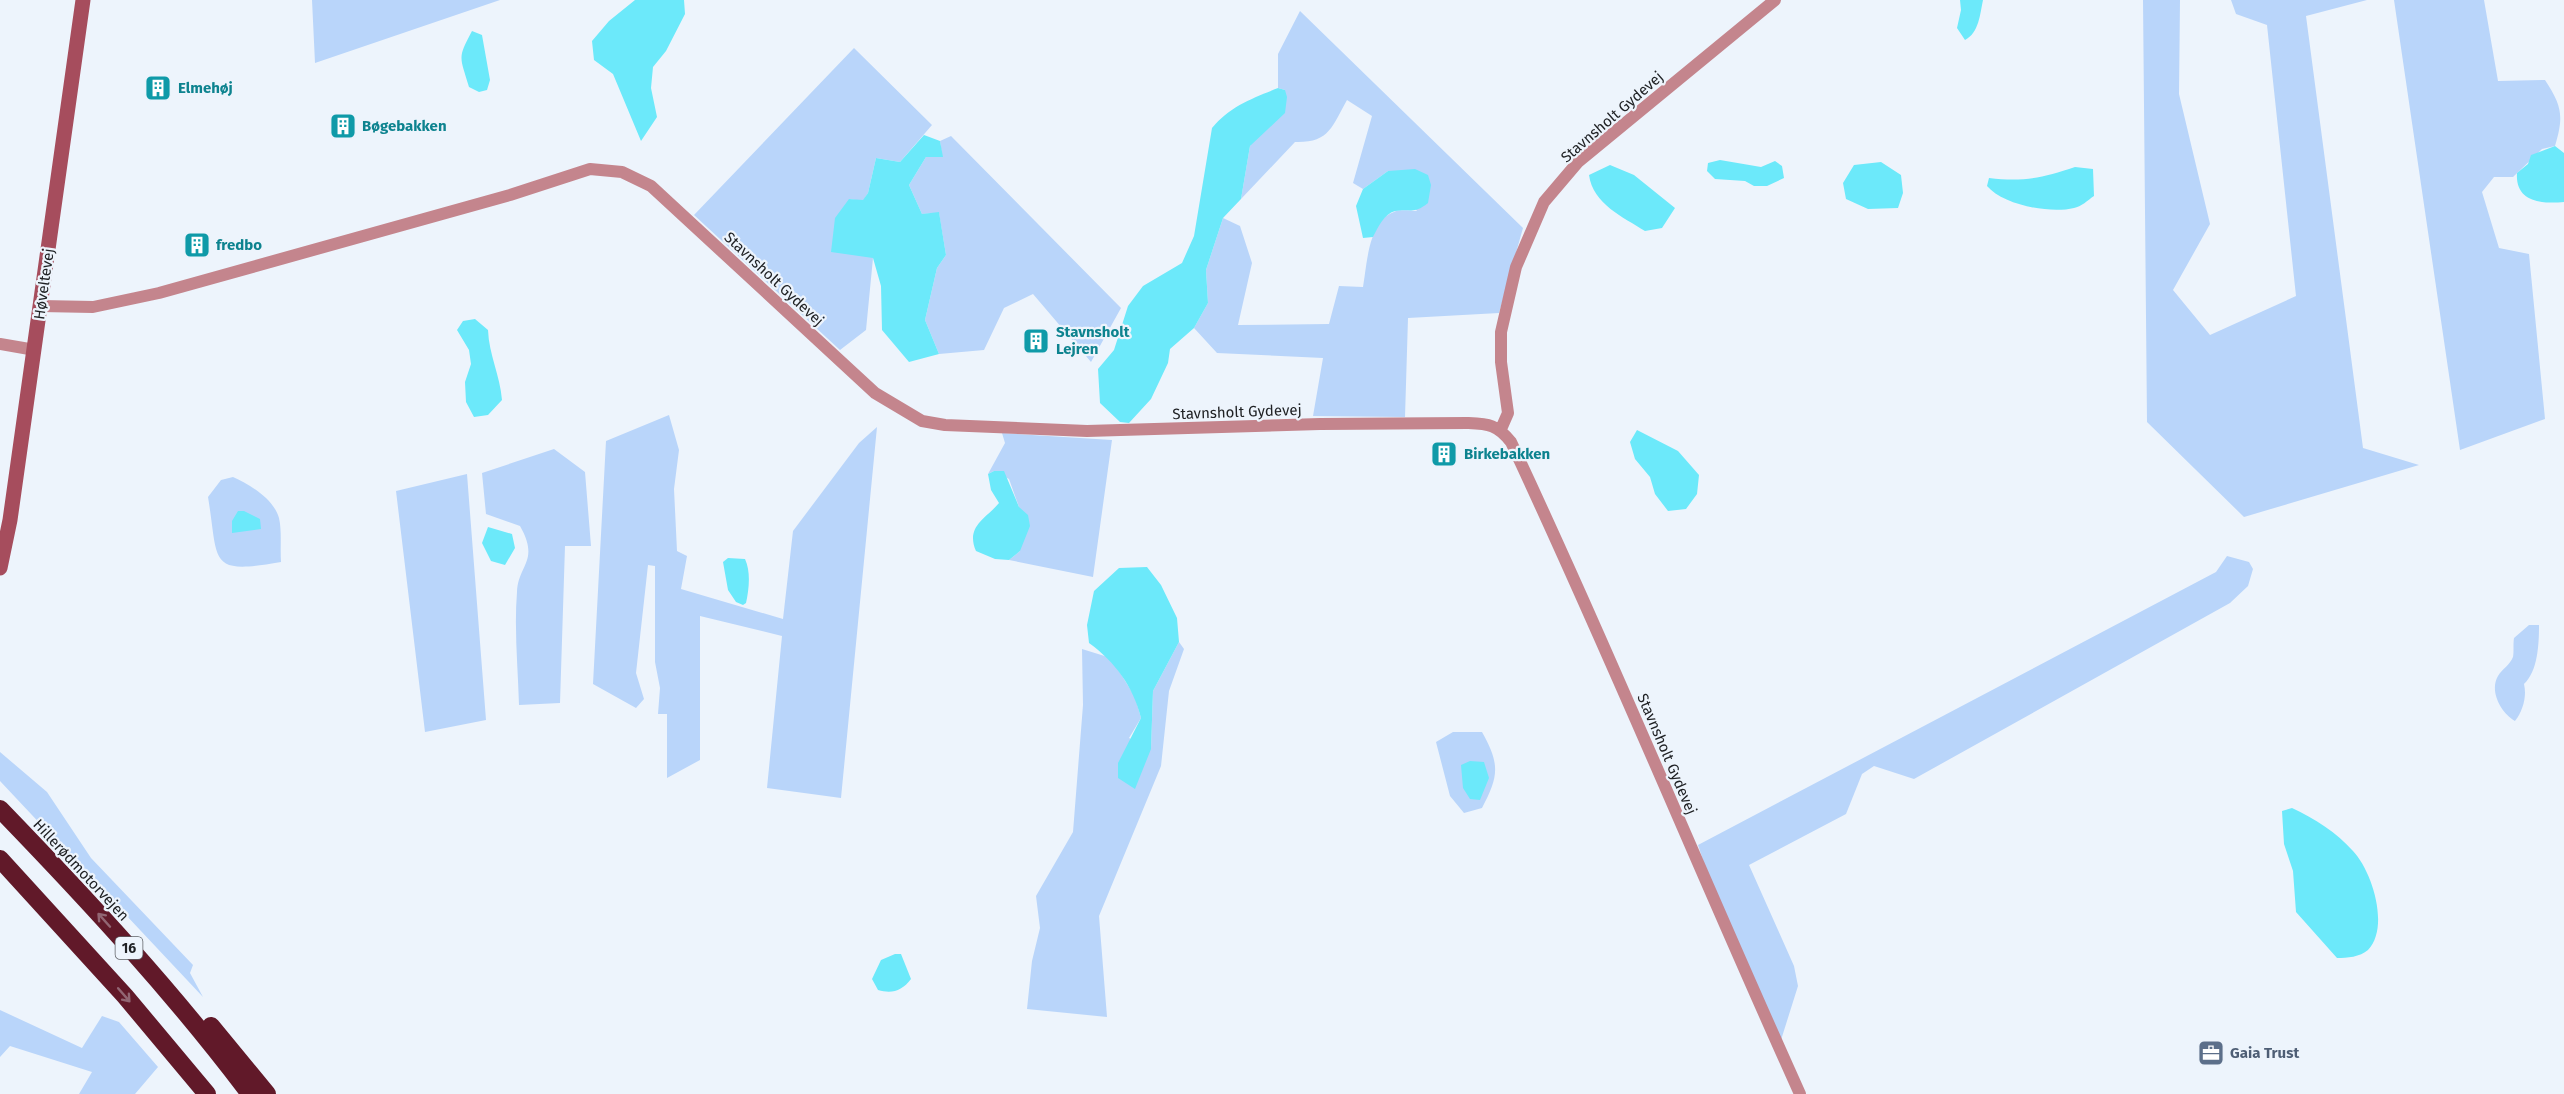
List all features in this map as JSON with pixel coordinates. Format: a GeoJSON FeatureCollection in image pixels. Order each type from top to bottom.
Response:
{"type":"FeatureCollection","features":[{"type":"Feature","properties":{"kind":"highway","name":"Hillerødmotorvejen"},"geometry":{"type":"LineString","coordinates":[[0,809],[69,881],[151,973],[250,1094]]}},
{"type":"Feature","properties":{"kind":"highway","name":"16"},"geometry":{"type":"LineString","coordinates":[[0,859],[125,996],[207,1094]]}},
{"type":"Feature","properties":{"kind":"highway"},"geometry":{"type":"LineString","coordinates":[[151,973],[182,993],[267,1094]]}},
{"type":"Feature","properties":{"kind":"street","name":"Høveltevej"},"geometry":{"type":"LineString","coordinates":[[0,568],[10,520],[35,350],[83,0]]}},
{"type":"Feature","properties":{"kind":"street","name":"Stavnsholt Gydevej"},"geometry":{"type":"LineString","coordinates":[[1501,429],[1508,413],[1501,362],[1501,332],[1516,267],[1544,202],[1578,162],[1775,0]]}},
{"type":"Feature","properties":{"kind":"street","name":"Stavnsholt Gydevej"},"geometry":{"type":"LineString","coordinates":[[41,306],[93,307],[159,293],[487,201],[590,169],[622,172],[651,186],[875,393],[922,421],[945,425],[1087,431],[1410,423],[1486,424],[1501,429],[1511,442],[1586,602],[1697,864],[1800,1094]]}},
{"type":"Feature","properties":{"kind":"street"},"geometry":{"type":"LineString","coordinates":[[0,344],[35,350]]}},
{"type":"Feature","properties":{"kind":"shaded area"},"geometry":{"type":"Polygon","coordinates":[[[312,0],[500,0],[315,63],[312,0]]]}},
{"type":"Feature","properties":{"kind":"shaded area"},"geometry":{"type":"Polygon","coordinates":[[[2143,0],[2180,0],[2179,94],[2210,224],[2173,290],[2210,335],[2296,296],[2267,25],[2236,14],[2231,0],[2367,0],[2306,16],[2363,448],[2419,465],[2244,517],[2147,422],[2143,0]]]}},
{"type":"Feature","properties":{"kind":"shaded area"},"geometry":{"type":"Polygon","coordinates":[[[2394,0],[2484,0],[2498,81],[2545,80],[2555,97],[2560,112],[2560,127],[2555,146],[2542,149],[2513,177],[2494,177],[2482,192],[2499,248],[2529,254],[2545,419],[2460,450],[2394,0]]]}},
{"type":"Feature","properties":{"kind":"shaded area"},"geometry":{"type":"Polygon","coordinates":[[[1300,11],[1523,228],[1499,313],[1408,318],[1405,417],[1313,416],[1323,358],[1217,353],[1194,328],[1208,303],[1206,270],[1223,218],[1240,226],[1252,263],[1238,325],[1329,324],[1339,286],[1363,287],[1370,245],[1379,224],[1385,217],[1396,211],[1417,211],[1388,171],[1363,189],[1353,183],[1372,116],[1347,100],[1328,132],[1315,140],[1295,142],[1241,199],[1250,146],[1285,90],[1278,88],[1278,54],[1300,11]]]}},
{"type":"Feature","properties":{"kind":"shaded area"},"geometry":{"type":"Polygon","coordinates":[[[854,48],[932,125],[900,162],[876,158],[868,193],[863,201],[849,199],[873,258],[866,330],[840,350],[694,215],[854,48]]]}},
{"type":"Feature","properties":{"kind":"shaded area"},"geometry":{"type":"Polygon","coordinates":[[[951,136],[1121,308],[1091,362],[1033,294],[1004,308],[984,350],[939,354],[925,320],[937,268],[946,255],[939,213],[922,214],[909,185],[926,157],[942,156],[940,141],[951,136]]]}},
{"type":"Feature","properties":{"kind":"shaded area"},"geometry":{"type":"Polygon","coordinates":[[[669,415],[679,450],[674,489],[677,551],[687,556],[681,589],[783,619],[793,531],[859,443],[877,427],[841,798],[767,788],[782,636],[700,616],[700,760],[667,778],[667,714],[658,714],[660,688],[655,662],[655,566],[648,565],[636,673],[644,699],[636,708],[593,684],[606,441],[669,415]]]}},
{"type":"Feature","properties":{"kind":"shaded area"},"geometry":{"type":"Polygon","coordinates":[[[1002,433],[1112,440],[1093,577],[1009,560],[1020,551],[1019,507],[1009,479],[994,471],[988,474],[1005,443],[1002,433]]]}},
{"type":"Feature","properties":{"kind":"shaded area"},"geometry":{"type":"Polygon","coordinates":[[[554,449],[585,472],[591,546],[565,546],[560,703],[519,705],[516,606],[518,583],[528,555],[528,547],[520,526],[486,514],[482,473],[554,449]]]}},
{"type":"Feature","properties":{"kind":"shaded area"},"geometry":{"type":"Polygon","coordinates":[[[467,474],[486,720],[425,732],[396,491],[467,474]]]}},
{"type":"Feature","properties":{"kind":"shaded area"},"geometry":{"type":"Polygon","coordinates":[[[233,477],[260,493],[276,511],[280,528],[281,562],[240,567],[228,565],[221,559],[216,550],[208,497],[221,480],[233,477]]]}},
{"type":"Feature","properties":{"kind":"shaded area"},"geometry":{"type":"Polygon","coordinates":[[[2227,556],[2249,562],[2253,569],[2248,586],[2230,603],[1914,779],[1874,766],[1862,774],[1846,814],[1749,865],[1794,966],[1798,986],[1781,1040],[1713,890],[1698,845],[2216,572],[2227,556]]]}},
{"type":"Feature","properties":{"kind":"shaded area"},"geometry":{"type":"Polygon","coordinates":[[[2529,625],[2539,625],[2538,649],[2535,665],[2529,679],[2524,684],[2525,698],[2522,708],[2515,721],[2501,707],[2495,688],[2500,674],[2513,657],[2514,638],[2529,625]]]}},
{"type":"Feature","properties":{"kind":"shaded area"},"geometry":{"type":"Polygon","coordinates":[[[1179,642],[1184,649],[1169,691],[1161,766],[1099,916],[1107,1017],[1027,1009],[1032,961],[1040,928],[1036,896],[1073,832],[1083,705],[1082,649],[1111,658],[1135,697],[1141,718],[1129,738],[1151,749],[1153,691],[1179,642]]]}},
{"type":"Feature","properties":{"kind":"shaded area"},"geometry":{"type":"Polygon","coordinates":[[[1453,732],[1482,732],[1494,762],[1492,787],[1482,808],[1464,813],[1450,796],[1436,742],[1453,732]]]}},
{"type":"Feature","properties":{"kind":"shaded area"},"geometry":{"type":"Polygon","coordinates":[[[0,752],[47,792],[91,858],[193,965],[190,973],[203,997],[0,781],[0,752]]]}},
{"type":"Feature","properties":{"kind":"shaded area"},"geometry":{"type":"Polygon","coordinates":[[[0,1010],[82,1048],[102,1016],[119,1022],[158,1067],[135,1094],[79,1094],[92,1072],[10,1046],[0,1057],[0,1010]]]}},
{"type":"Feature","properties":{"kind":"water"},"geometry":{"type":"Polygon","coordinates":[[[635,0],[684,0],[685,14],[666,51],[653,67],[651,88],[657,117],[641,141],[613,74],[594,60],[592,41],[609,21],[635,0]]]}},
{"type":"Feature","properties":{"kind":"water"},"geometry":{"type":"Polygon","coordinates":[[[1960,0],[1983,0],[1976,28],[1965,40],[1957,28],[1961,10],[1960,0]]]}},
{"type":"Feature","properties":{"kind":"water"},"geometry":{"type":"Polygon","coordinates":[[[472,31],[482,35],[490,80],[487,90],[479,92],[469,87],[462,63],[462,53],[472,31]]]}},
{"type":"Feature","properties":{"kind":"water"},"geometry":{"type":"Polygon","coordinates":[[[1278,88],[1285,90],[1287,97],[1285,113],[1250,146],[1241,199],[1223,218],[1206,270],[1208,303],[1194,328],[1170,349],[1168,363],[1151,399],[1129,423],[1120,422],[1100,403],[1098,369],[1114,350],[1128,306],[1143,286],[1182,263],[1194,236],[1212,128],[1234,108],[1278,88]]]}},
{"type":"Feature","properties":{"kind":"water"},"geometry":{"type":"Polygon","coordinates":[[[924,135],[940,141],[943,157],[926,157],[909,185],[922,214],[939,212],[946,255],[937,268],[925,320],[939,354],[909,362],[882,330],[881,286],[873,258],[831,252],[835,218],[849,199],[863,200],[868,193],[876,158],[900,162],[924,135]]]}},
{"type":"Feature","properties":{"kind":"water"},"geometry":{"type":"Polygon","coordinates":[[[2555,146],[2564,153],[2564,202],[2531,199],[2520,190],[2517,173],[2528,164],[2531,155],[2555,146]]]}},
{"type":"Feature","properties":{"kind":"water"},"geometry":{"type":"Polygon","coordinates":[[[1720,160],[1761,167],[1775,161],[1782,166],[1784,178],[1767,186],[1754,186],[1745,181],[1715,179],[1707,171],[1708,163],[1720,160]]]}},
{"type":"Feature","properties":{"kind":"water"},"geometry":{"type":"Polygon","coordinates":[[[1881,162],[1901,175],[1903,193],[1898,208],[1868,209],[1846,199],[1843,183],[1854,165],[1881,162]]]}},
{"type":"Feature","properties":{"kind":"water"},"geometry":{"type":"Polygon","coordinates":[[[1610,165],[1634,175],[1675,208],[1662,228],[1645,231],[1610,209],[1596,194],[1589,175],[1610,165]]]}},
{"type":"Feature","properties":{"kind":"water"},"geometry":{"type":"Polygon","coordinates":[[[2075,167],[2093,169],[2094,196],[2074,208],[2040,209],[2015,203],[1994,193],[1987,186],[1989,178],[2012,180],[2033,178],[2075,167]]]}},
{"type":"Feature","properties":{"kind":"water"},"geometry":{"type":"Polygon","coordinates":[[[1415,169],[1428,175],[1431,185],[1428,203],[1415,210],[1400,210],[1391,213],[1382,221],[1373,237],[1363,238],[1356,206],[1363,189],[1388,171],[1415,169]]]}},
{"type":"Feature","properties":{"kind":"water"},"geometry":{"type":"Polygon","coordinates":[[[475,319],[488,330],[502,400],[488,415],[474,417],[466,402],[465,382],[471,364],[469,350],[457,330],[463,321],[475,319]]]}},
{"type":"Feature","properties":{"kind":"water"},"geometry":{"type":"Polygon","coordinates":[[[1637,430],[1678,451],[1699,475],[1697,494],[1686,509],[1668,511],[1655,494],[1650,477],[1635,459],[1630,442],[1637,430]]]}},
{"type":"Feature","properties":{"kind":"water"},"geometry":{"type":"Polygon","coordinates":[[[994,471],[1004,471],[1019,507],[1028,515],[1030,526],[1020,551],[1009,560],[995,559],[976,551],[973,542],[973,535],[979,523],[999,503],[991,490],[988,474],[994,471]]]}},
{"type":"Feature","properties":{"kind":"water"},"geometry":{"type":"Polygon","coordinates":[[[238,511],[244,511],[260,519],[261,529],[232,533],[232,521],[238,511]]]}},
{"type":"Feature","properties":{"kind":"water"},"geometry":{"type":"Polygon","coordinates":[[[488,527],[512,534],[515,548],[505,565],[491,561],[482,543],[488,527]]]}},
{"type":"Feature","properties":{"kind":"water"},"geometry":{"type":"Polygon","coordinates":[[[728,558],[745,559],[747,564],[749,586],[746,603],[743,605],[736,602],[728,590],[723,562],[728,558]]]}},
{"type":"Feature","properties":{"kind":"water"},"geometry":{"type":"Polygon","coordinates":[[[1147,567],[1161,585],[1177,618],[1179,642],[1153,691],[1151,749],[1135,789],[1118,778],[1118,763],[1141,718],[1138,706],[1128,685],[1115,667],[1089,643],[1087,625],[1094,591],[1119,568],[1147,567]]]}},
{"type":"Feature","properties":{"kind":"water"},"geometry":{"type":"Polygon","coordinates":[[[1470,761],[1484,762],[1489,778],[1480,800],[1470,799],[1463,788],[1461,765],[1470,761]]]}},
{"type":"Feature","properties":{"kind":"water"},"geometry":{"type":"Polygon","coordinates":[[[2292,808],[2317,821],[2340,838],[2360,860],[2366,872],[2376,899],[2378,928],[2368,950],[2361,954],[2337,958],[2296,912],[2293,871],[2284,844],[2282,811],[2292,808]]]}},
{"type":"Feature","properties":{"kind":"water"},"geometry":{"type":"Polygon","coordinates":[[[901,954],[911,979],[896,990],[888,992],[878,990],[872,979],[881,960],[901,954]]]}},
{"type":"Feature","properties":{"kind":"place","name":"Elmehøj"},"geometry":{"type":"Point","coordinates":[158,88]}},
{"type":"Feature","properties":{"kind":"place","name":"Bøgebakken"},"geometry":{"type":"Point","coordinates":[343,126]}},
{"type":"Feature","properties":{"kind":"place","name":"fredbo"},"geometry":{"type":"Point","coordinates":[197,245]}},
{"type":"Feature","properties":{"kind":"place","name":"Stavnsholt Lejren"},"geometry":{"type":"Point","coordinates":[1036,341]}},
{"type":"Feature","properties":{"kind":"place","name":"Birkebakken"},"geometry":{"type":"Point","coordinates":[1444,454]}},
{"type":"Feature","properties":{"kind":"place","name":"Gaia Trust"},"geometry":{"type":"Point","coordinates":[2211,1053]}}]}
